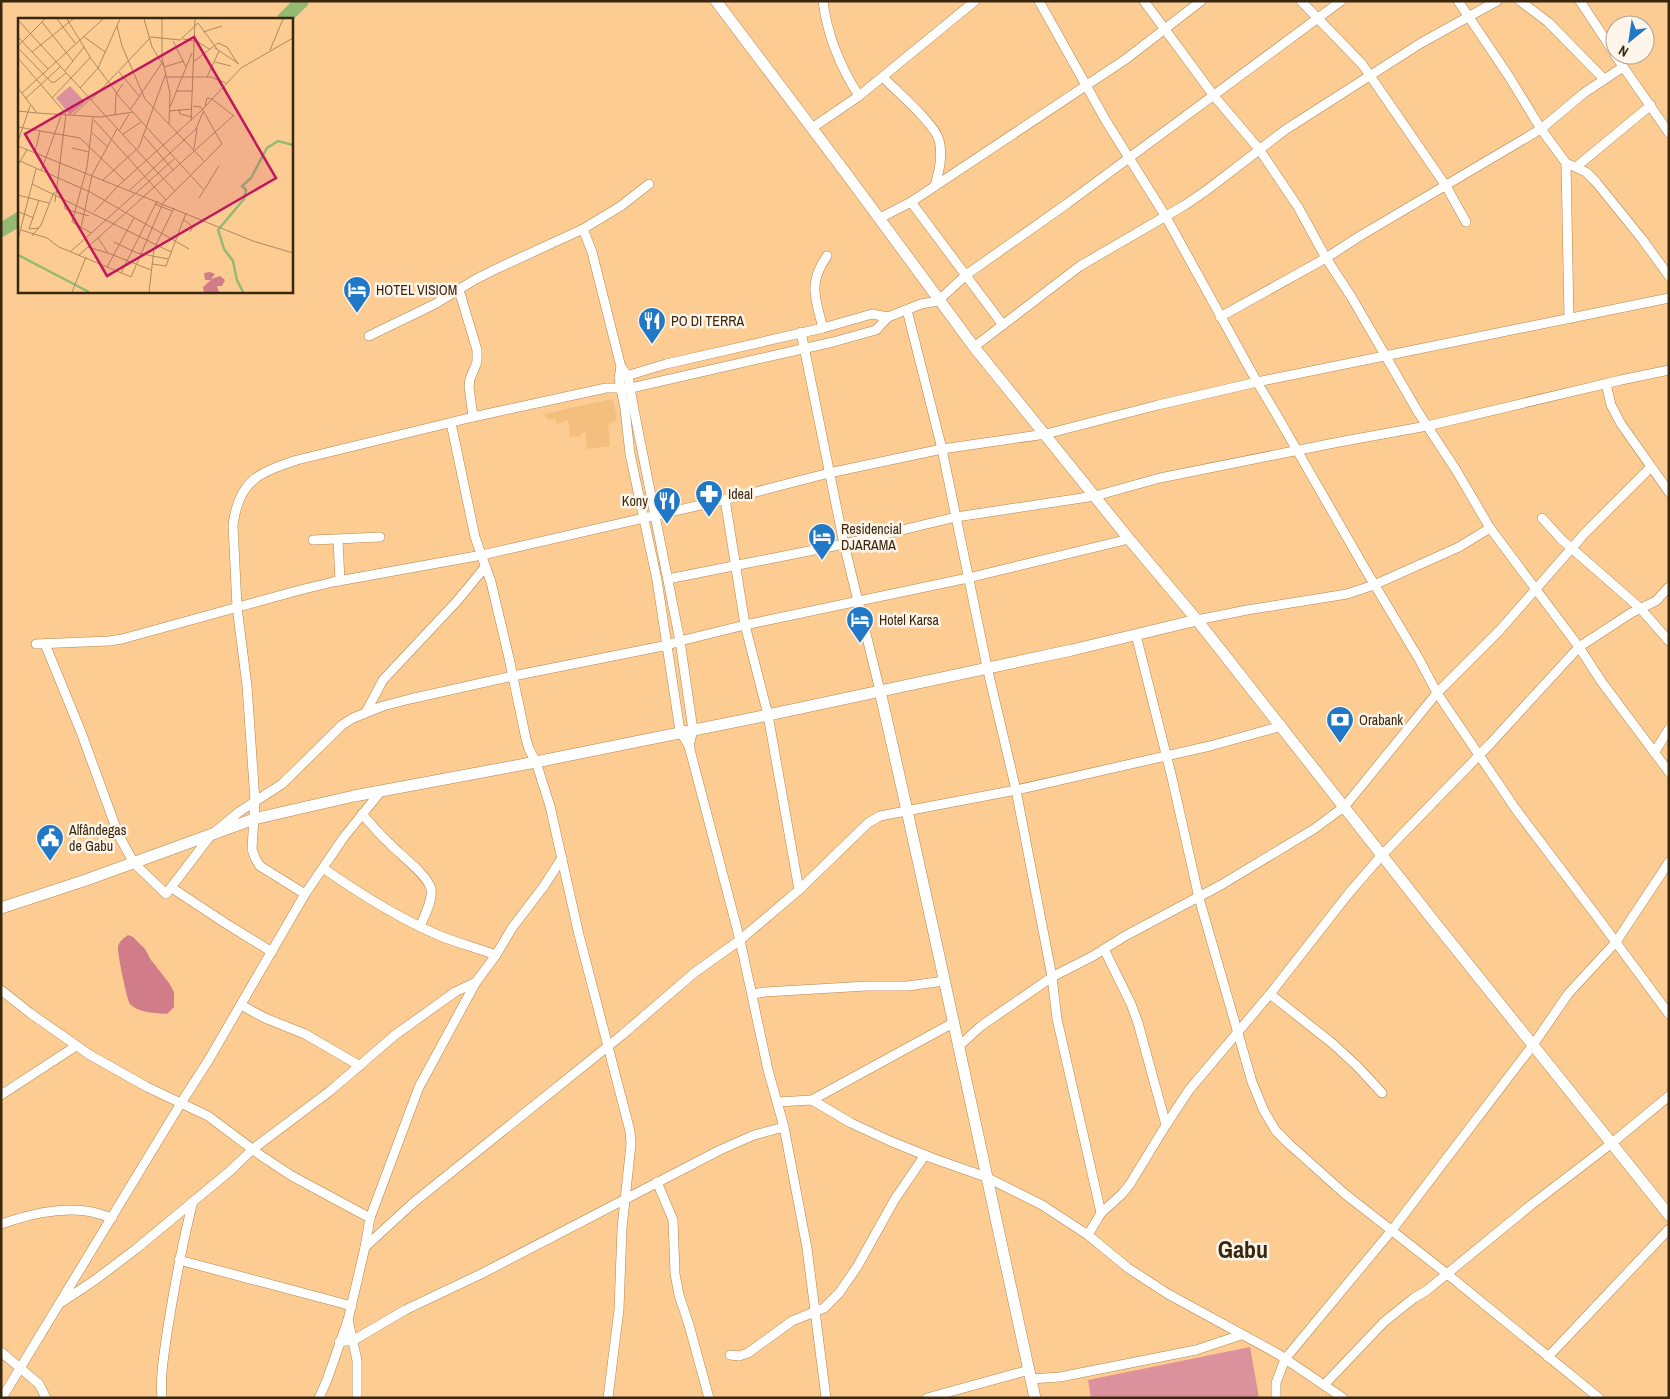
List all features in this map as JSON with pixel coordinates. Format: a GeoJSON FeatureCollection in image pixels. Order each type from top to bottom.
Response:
{"type":"FeatureCollection","features":[{"type":"Feature","properties":{"kind":"main road"},"geometry":{"type":"LineString","coordinates":[[716,1],[880,218],[938,301],[974,348],[1282,726],[1382,856],[1669,1215]]}},
{"type":"Feature","properties":{"kind":"main road"},"geometry":{"type":"LineString","coordinates":[[1,908],[134,863],[254,819],[381,791],[768,715],[1197,620]]}},
{"type":"Feature","properties":{"kind":"main road"},"geometry":{"type":"LineString","coordinates":[[880,691],[908,811],[1035,1398]]}},
{"type":"Feature","properties":{"kind":"street"},"geometry":{"type":"LineString","coordinates":[[823,1],[830,35],[859,96]]}},
{"type":"Feature","properties":{"kind":"street"},"geometry":{"type":"LineString","coordinates":[[812,128],[859,96],[975,1]]}},
{"type":"Feature","properties":{"kind":"street"},"geometry":{"type":"LineString","coordinates":[[1039,1],[1106,121],[1166,217],[1257,382],[1437,693],[1517,811],[1669,1014]]}},
{"type":"Feature","properties":{"kind":"street"},"geometry":{"type":"LineString","coordinates":[[1144,1],[1214,96],[1259,149],[1298,207],[1326,258],[1490,528],[1669,772]]}},
{"type":"Feature","properties":{"kind":"street"},"geometry":{"type":"LineString","coordinates":[[880,218],[912,202],[1126,60],[1202,1]]}},
{"type":"Feature","properties":{"kind":"street"},"geometry":{"type":"LineString","coordinates":[[1301,1],[1358,59],[1446,186],[1466,222]]}},
{"type":"Feature","properties":{"kind":"street"},"geometry":{"type":"LineString","coordinates":[[305,894],[260,866],[252,848],[255,801],[247,686],[237,607],[233,525],[239,500],[250,481],[275,467],[297,460],[473,417],[606,388],[630,388],[833,342],[876,330],[888,317],[921,304],[938,301],[966,275],[1068,203],[1341,1]]}},
{"type":"Feature","properties":{"kind":"street"},"geometry":{"type":"LineString","coordinates":[[1458,1],[1508,74],[1541,129],[1566,163],[1586,172],[1596,182],[1669,276]]}},
{"type":"Feature","properties":{"kind":"street"},"geometry":{"type":"LineString","coordinates":[[974,348],[1080,266],[1166,217],[1207,190],[1285,130],[1421,43],[1497,1]]}},
{"type":"Feature","properties":{"kind":"street"},"geometry":{"type":"LineString","coordinates":[[1520,1],[1548,22],[1604,79]]}},
{"type":"Feature","properties":{"kind":"street"},"geometry":{"type":"LineString","coordinates":[[1580,1],[1605,40]]}},
{"type":"Feature","properties":{"kind":"street"},"geometry":{"type":"LineString","coordinates":[[1220,317],[1326,258],[1541,129],[1584,93],[1624,67],[1669,132]]}},
{"type":"Feature","properties":{"kind":"street"},"geometry":{"type":"LineString","coordinates":[[883,77],[924,118],[939,139],[941,160],[935,186]]}},
{"type":"Feature","properties":{"kind":"street"},"geometry":{"type":"LineString","coordinates":[[1576,167],[1651,105]]}},
{"type":"Feature","properties":{"kind":"street"},"geometry":{"type":"LineString","coordinates":[[1566,163],[1569,319]]}},
{"type":"Feature","properties":{"kind":"street"},"geometry":{"type":"LineString","coordinates":[[369,336],[436,304],[496,269],[583,229],[621,206],[649,184]]}},
{"type":"Feature","properties":{"kind":"street"},"geometry":{"type":"LineString","coordinates":[[912,202],[1003,325]]}},
{"type":"Feature","properties":{"kind":"street"},"geometry":{"type":"LineString","coordinates":[[583,229],[592,252],[620,367],[619,378],[630,454],[657,580],[680,732],[688,746],[740,940],[757,1020],[784,1127],[807,1248],[826,1398]]}},
{"type":"Feature","properties":{"kind":"street"},"geometry":{"type":"LineString","coordinates":[[823,328],[816,299],[815,281],[818,271],[827,256]]}},
{"type":"Feature","properties":{"kind":"street"},"geometry":{"type":"LineString","coordinates":[[458,290],[477,350],[477,362],[469,387],[473,417]]}},
{"type":"Feature","properties":{"kind":"street"},"geometry":{"type":"LineString","coordinates":[[1129,539],[968,578],[745,625],[680,640],[668,645],[410,699],[366,712],[342,726],[282,784],[255,801],[211,835],[166,894],[134,863],[119,836],[81,732],[40,644],[122,639],[300,590],[340,581],[482,556],[725,499],[829,472],[942,449],[1046,434],[1257,382],[1669,298]]}},
{"type":"Feature","properties":{"kind":"street"},"geometry":{"type":"LineString","coordinates":[[907,310],[942,449],[968,578],[1016,790],[1052,977],[1057,1019],[1101,1213]]}},
{"type":"Feature","properties":{"kind":"street"},"geometry":{"type":"LineString","coordinates":[[606,388],[619,378],[666,364],[823,328],[872,314],[888,317]]}},
{"type":"Feature","properties":{"kind":"street"},"geometry":{"type":"LineString","coordinates":[[801,332],[844,544],[880,691]]}},
{"type":"Feature","properties":{"kind":"street"},"geometry":{"type":"LineString","coordinates":[[620,367],[628,376],[680,640],[693,730],[688,746]]}},
{"type":"Feature","properties":{"kind":"street"},"geometry":{"type":"LineString","coordinates":[[668,579],[844,544],[956,517],[1096,496],[1169,476],[1427,426],[1669,370]]}},
{"type":"Feature","properties":{"kind":"street"},"geometry":{"type":"LineString","coordinates":[[1606,384],[1611,405],[1650,468],[1669,492]]}},
{"type":"Feature","properties":{"kind":"street"},"geometry":{"type":"LineString","coordinates":[[450,423],[475,536],[491,582],[529,749],[536,762],[550,806],[579,935],[630,1131],[631,1144],[622,1228],[619,1309],[608,1398]]}},
{"type":"Feature","properties":{"kind":"street"},"geometry":{"type":"LineString","coordinates":[[958,1047],[981,1026],[1052,977],[1199,898],[1314,828],[1345,806],[1437,693],[1499,631],[1535,588],[1618,498],[1650,468]]}},
{"type":"Feature","properties":{"kind":"street"},"geometry":{"type":"LineString","coordinates":[[725,499],[745,625],[768,715],[799,890]]}},
{"type":"Feature","properties":{"kind":"street"},"geometry":{"type":"LineString","coordinates":[[1542,518],[1572,549],[1640,608],[1669,641]]}},
{"type":"Feature","properties":{"kind":"street"},"geometry":{"type":"LineString","coordinates":[[1197,620],[1347,594],[1374,585],[1459,547],[1490,528]]}},
{"type":"Feature","properties":{"kind":"street"},"geometry":{"type":"LineString","coordinates":[[313,540],[380,537]]}},
{"type":"Feature","properties":{"kind":"street"},"geometry":{"type":"LineString","coordinates":[[338,540],[340,581]]}},
{"type":"Feature","properties":{"kind":"street"},"geometry":{"type":"LineString","coordinates":[[366,712],[383,680],[458,600],[485,567]]}},
{"type":"Feature","properties":{"kind":"street"},"geometry":{"type":"LineString","coordinates":[[1088,1235],[1101,1213],[1130,1184],[1190,1090],[1270,994],[1349,893],[1382,856],[1579,648],[1640,608],[1656,601],[1669,587]]}},
{"type":"Feature","properties":{"kind":"street"},"geometry":{"type":"LineString","coordinates":[[1136,635],[1199,898],[1252,1082],[1261,1104],[1276,1131],[1345,1194],[1446,1273],[1599,1398]]}},
{"type":"Feature","properties":{"kind":"street"},"geometry":{"type":"LineString","coordinates":[[365,1247],[413,1203],[694,973],[740,940],[799,890],[868,823],[880,816],[1016,790],[1210,746],[1282,726]]}},
{"type":"Feature","properties":{"kind":"street"},"geometry":{"type":"LineString","coordinates":[[1654,753],[1669,729]]}},
{"type":"Feature","properties":{"kind":"street"},"geometry":{"type":"LineString","coordinates":[[2,1398],[181,1103],[208,1062],[305,894],[344,837],[381,791]]}},
{"type":"Feature","properties":{"kind":"street"},"geometry":{"type":"LineString","coordinates":[[362,814],[421,873],[431,887],[428,906],[420,927]]}},
{"type":"Feature","properties":{"kind":"street"},"geometry":{"type":"LineString","coordinates":[[319,1398],[352,1306],[370,1218],[419,1087],[476,982],[562,858]]}},
{"type":"Feature","properties":{"kind":"street"},"geometry":{"type":"LineString","coordinates":[[1276,1398],[1276,1383],[1285,1359],[1392,1230],[1533,1045],[1568,994],[1616,942],[1667,866]]}},
{"type":"Feature","properties":{"kind":"street"},"geometry":{"type":"LineString","coordinates":[[323,868],[370,901],[420,927],[439,936],[496,954]]}},
{"type":"Feature","properties":{"kind":"street"},"geometry":{"type":"LineString","coordinates":[[172,888],[272,952]]}},
{"type":"Feature","properties":{"kind":"street"},"geometry":{"type":"LineString","coordinates":[[1104,949],[1131,1004],[1138,1023],[1166,1125]]}},
{"type":"Feature","properties":{"kind":"street"},"geometry":{"type":"LineString","coordinates":[[753,994],[867,986],[908,986],[944,981]]}},
{"type":"Feature","properties":{"kind":"street"},"geometry":{"type":"LineString","coordinates":[[60,1304],[136,1249],[230,1171],[253,1149],[330,1091],[395,1035],[455,992],[476,982]]}},
{"type":"Feature","properties":{"kind":"street"},"geometry":{"type":"LineString","coordinates":[[1,990],[76,1046],[147,1087],[208,1116],[292,1176],[370,1218]]}},
{"type":"Feature","properties":{"kind":"street"},"geometry":{"type":"LineString","coordinates":[[1270,994],[1339,1049],[1382,1093]]}},
{"type":"Feature","properties":{"kind":"street"},"geometry":{"type":"LineString","coordinates":[[242,1005],[265,1018],[305,1034],[360,1066]]}},
{"type":"Feature","properties":{"kind":"street"},"geometry":{"type":"LineString","coordinates":[[777,1102],[812,1100],[953,1023]]}},
{"type":"Feature","properties":{"kind":"street"},"geometry":{"type":"LineString","coordinates":[[1,1095],[76,1046]]}},
{"type":"Feature","properties":{"kind":"street"},"geometry":{"type":"LineString","coordinates":[[1324,1385],[1384,1322],[1426,1291],[1446,1273],[1669,1096]]}},
{"type":"Feature","properties":{"kind":"street"},"geometry":{"type":"LineString","coordinates":[[812,1100],[852,1123],[925,1155],[986,1177],[1042,1205],[1088,1235],[1128,1268],[1152,1284],[1285,1359],[1343,1398]]}},
{"type":"Feature","properties":{"kind":"street"},"geometry":{"type":"LineString","coordinates":[[340,1342],[354,1340],[404,1310],[481,1274],[735,1142],[784,1127]]}},
{"type":"Feature","properties":{"kind":"street"},"geometry":{"type":"LineString","coordinates":[[730,1355],[739,1356],[748,1353],[792,1321],[824,1308],[839,1293],[857,1267],[895,1199],[925,1155]]}},
{"type":"Feature","properties":{"kind":"street"},"geometry":{"type":"LineString","coordinates":[[657,1182],[674,1220],[676,1281],[709,1398]]}},
{"type":"Feature","properties":{"kind":"street"},"geometry":{"type":"LineString","coordinates":[[162,1398],[161,1371],[179,1260],[193,1201]]}},
{"type":"Feature","properties":{"kind":"street"},"geometry":{"type":"LineString","coordinates":[[1,1224],[54,1211],[87,1211],[112,1218]]}},
{"type":"Feature","properties":{"kind":"street"},"geometry":{"type":"LineString","coordinates":[[1548,1357],[1669,1229]]}},
{"type":"Feature","properties":{"kind":"street"},"geometry":{"type":"LineString","coordinates":[[179,1260],[352,1306]]}},
{"type":"Feature","properties":{"kind":"street"},"geometry":{"type":"LineString","coordinates":[[348,1320],[357,1360],[357,1398]]}},
{"type":"Feature","properties":{"kind":"street"},"geometry":{"type":"LineString","coordinates":[[926,1398],[1030,1375],[1060,1377],[1196,1350],[1241,1335]]}},
{"type":"Feature","properties":{"kind":"street"},"geometry":{"type":"LineString","coordinates":[[1,1352],[39,1384],[46,1398]]}},
{"type":"Feature","properties":{"kind":"shaded area"},"geometry":{"type":"Polygon","coordinates":[[[613,399],[617,419],[608,425],[610,446],[587,449],[585,431],[579,436],[570,437],[568,420],[557,424],[555,419],[549,420],[544,414],[613,399]]]}},
{"type":"Feature","properties":{"kind":"shaded area"},"geometry":{"type":"Polygon","coordinates":[[[128,935],[133,937],[145,949],[174,992],[174,1007],[167,1014],[142,1011],[130,1004],[122,976],[118,947],[121,941],[128,935]]]}},
{"type":"Feature","properties":{"kind":"shaded area"},"geometry":{"type":"Polygon","coordinates":[[[1250,1347],[1259,1398],[1091,1398],[1088,1380],[1250,1347]]]}},
{"type":"Feature","properties":{"kind":"waterway"},"geometry":{"type":"LineString","coordinates":[[285,18],[302,1]]}},
{"type":"Feature","properties":{"kind":"waterway"},"geometry":{"type":"LineString","coordinates":[[1,230],[18,220]]}},
{"type":"Feature","properties":{"kind":"place","name":"HOTEL VISIOM"},"geometry":{"type":"Point","coordinates":[357,314]}},
{"type":"Feature","properties":{"kind":"place","name":"PO DI TERRA"},"geometry":{"type":"Point","coordinates":[652,345]}},
{"type":"Feature","properties":{"kind":"place","name":"Ideal"},"geometry":{"type":"Point","coordinates":[709,518]}},
{"type":"Feature","properties":{"kind":"place","name":"Kony"},"geometry":{"type":"Point","coordinates":[667,525]}},
{"type":"Feature","properties":{"kind":"place","name":"Residencial DJARAMA"},"geometry":{"type":"Point","coordinates":[822,561]}},
{"type":"Feature","properties":{"kind":"place","name":"Hotel Karsa"},"geometry":{"type":"Point","coordinates":[860,644]}},
{"type":"Feature","properties":{"kind":"place","name":"Orabank"},"geometry":{"type":"Point","coordinates":[1340,744]}},
{"type":"Feature","properties":{"kind":"place","name":"Alfândegas de Gabu"},"geometry":{"type":"Point","coordinates":[50,862]}},
{"type":"Feature","properties":{"kind":"district","name":"Gabu"},"geometry":{"type":"Point","coordinates":[1243,1250]}}]}
